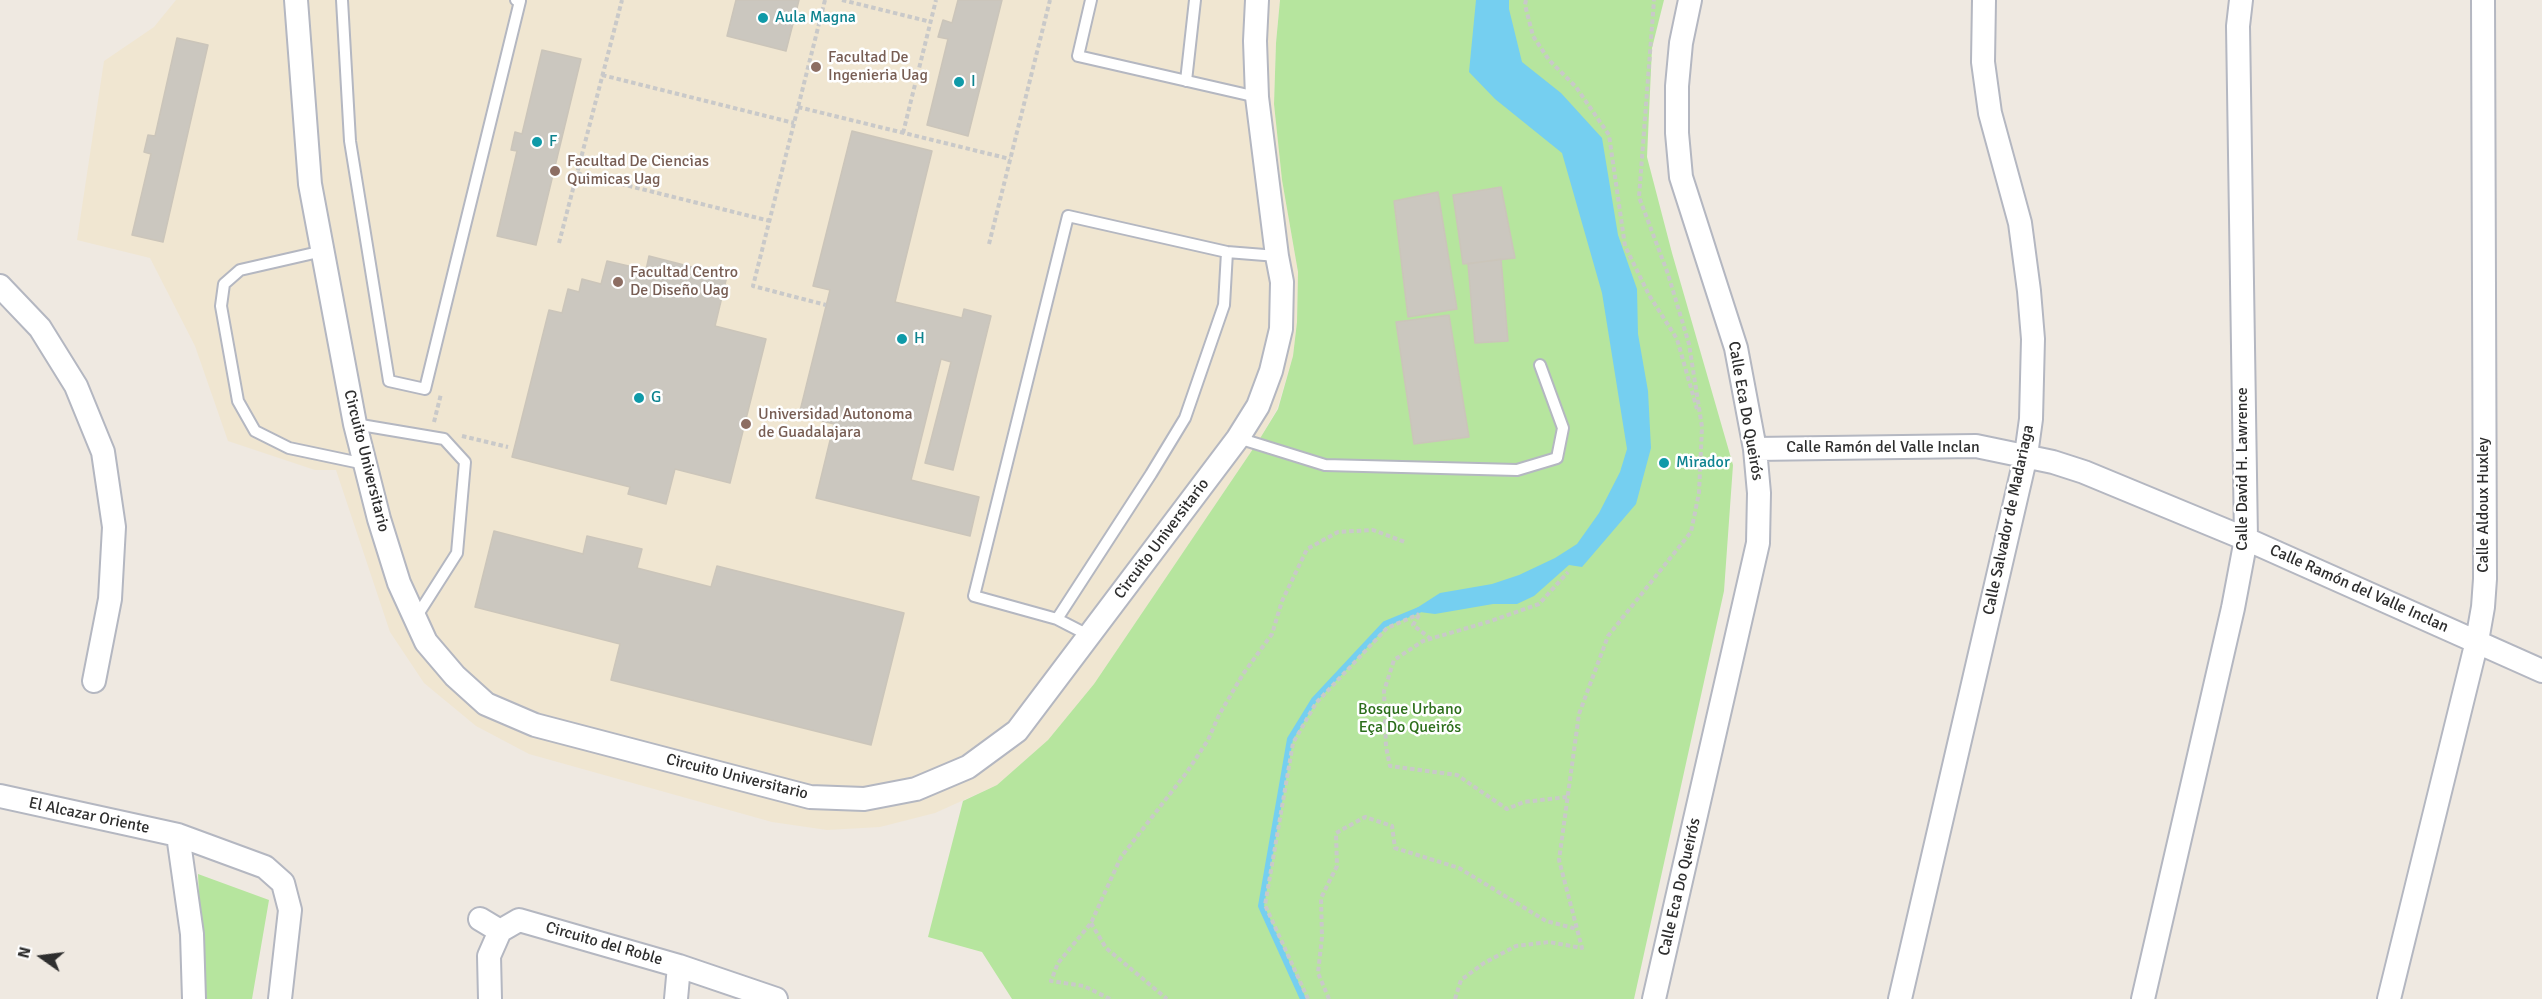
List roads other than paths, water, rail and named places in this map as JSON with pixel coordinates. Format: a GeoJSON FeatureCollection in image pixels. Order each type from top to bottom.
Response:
{"type":"FeatureCollection","features":[{"type":"Feature","properties":{"kind":"street","name":"Circuito Universitario"},"geometry":{"type":"LineString","coordinates":[[296,0],[310,184],[356,424],[379,519],[399,583],[426,642],[455,676],[486,704],[535,725],[810,797],[864,799],[916,789],[968,767],[1017,731],[1238,438],[1258,406],[1271,371],[1281,329],[1282,282],[1257,97],[1255,41],[1257,0]]}},
{"type":"Feature","properties":{"kind":"street","name":"Calle Eca Do Queirós"},"geometry":{"type":"LineString","coordinates":[[1654,999],[1758,543],[1759,493],[1755,449],[1736,348],[1681,177],[1677,133],[1677,86],[1681,43],[1690,0]]}},
{"type":"Feature","properties":{"kind":"street","name":"Calle Salvador de Madariaga"},"geometry":{"type":"LineString","coordinates":[[1900,999],[2026,455],[2033,384],[2033,339],[2020,223],[1990,113],[1983,62],[1984,0]]}},
{"type":"Feature","properties":{"kind":"street","name":"Calle David H. Lawrence"},"geometry":{"type":"LineString","coordinates":[[2143,999],[2233,608],[2246,539],[2238,26],[2241,0]]}},
{"type":"Feature","properties":{"kind":"street","name":"Calle Aldoux Huxley"},"geometry":{"type":"LineString","coordinates":[[2389,999],[2477,641],[2484,579],[2482,0]]}},
{"type":"Feature","properties":{"kind":"street"},"geometry":{"type":"LineString","coordinates":[[3,293],[40,328],[76,386],[103,452],[114,527],[110,600],[94,681]]}},
{"type":"Feature","properties":{"kind":"street","name":"Calle Ramón del Valle Inclan"},"geometry":{"type":"LineString","coordinates":[[1755,449],[1976,446],[2026,455],[2084,472],[2246,539],[2542,671]]}},
{"type":"Feature","properties":{"kind":"street","name":"El Alcazar Oriente"},"geometry":{"type":"LineString","coordinates":[[0,796],[178,835],[265,867],[284,883],[290,910],[280,999]]}},
{"type":"Feature","properties":{"kind":"street"},"geometry":{"type":"LineString","coordinates":[[178,835],[192,934],[194,999]]}},
{"type":"Feature","properties":{"kind":"street"},"geometry":{"type":"LineString","coordinates":[[480,919],[500,931],[489,956],[490,999]]}},
{"type":"Feature","properties":{"kind":"street","name":"Circuito del Roble"},"geometry":{"type":"LineString","coordinates":[[500,931],[519,920],[679,966],[776,999]]}},
{"type":"Feature","properties":{"kind":"street"},"geometry":{"type":"LineString","coordinates":[[676,999],[679,966]]}},
{"type":"Feature","properties":{"kind":"lane"},"geometry":{"type":"LineString","coordinates":[[342,0],[350,141],[389,381],[425,390],[520,1],[516,0]]}},
{"type":"Feature","properties":{"kind":"lane"},"geometry":{"type":"LineString","coordinates":[[1091,0],[1078,56],[1257,97]]}},
{"type":"Feature","properties":{"kind":"lane"},"geometry":{"type":"LineString","coordinates":[[1186,81],[1195,0]]}},
{"type":"Feature","properties":{"kind":"lane"},"geometry":{"type":"LineString","coordinates":[[1090,636],[1057,619],[974,596],[1068,216],[1227,252],[1277,256]]}},
{"type":"Feature","properties":{"kind":"lane"},"geometry":{"type":"LineString","coordinates":[[323,251],[240,270],[224,284],[221,306],[238,401],[255,431],[289,448],[365,465]]}},
{"type":"Feature","properties":{"kind":"lane"},"geometry":{"type":"LineString","coordinates":[[1057,619],[1185,418],[1224,305],[1227,252]]}},
{"type":"Feature","properties":{"kind":"lane"},"geometry":{"type":"LineString","coordinates":[[1238,438],[1325,465],[1517,470],[1557,458],[1563,429],[1540,365]]}},
{"type":"Feature","properties":{"kind":"lane"},"geometry":{"type":"LineString","coordinates":[[356,424],[444,439],[465,462],[456,553],[415,619]]}},
{"type":"Feature","properties":{"kind":"water"},"geometry":{"type":"Polygon","coordinates":[[[1476,0],[1509,0],[1509,9],[1522,62],[1561,93],[1602,138],[1618,235],[1637,289],[1638,334],[1648,391],[1651,448],[1636,504],[1582,567],[1569,565],[1534,596],[1517,604],[1493,604],[1435,614],[1412,611],[1440,593],[1492,584],[1519,575],[1555,558],[1577,544],[1599,513],[1620,472],[1627,449],[1602,293],[1562,153],[1495,99],[1469,72],[1476,0]]]}},
{"type":"Feature","properties":{"kind":"waterway"},"geometry":{"type":"LineString","coordinates":[[1303,999],[1261,906],[1290,739],[1314,700],[1385,624],[1419,610]]}},
{"type":"Feature","properties":{"kind":"place","name":"Aula Magna"},"geometry":{"type":"Point","coordinates":[763,18]}},
{"type":"Feature","properties":{"kind":"place","name":"Facultad De Ingenieria Uag"},"geometry":{"type":"Point","coordinates":[816,67]}},
{"type":"Feature","properties":{"kind":"place","name":"I"},"geometry":{"type":"Point","coordinates":[959,82]}},
{"type":"Feature","properties":{"kind":"place","name":"F"},"geometry":{"type":"Point","coordinates":[537,142]}},
{"type":"Feature","properties":{"kind":"place","name":"Facultad De Ciencias Quimicas Uag"},"geometry":{"type":"Point","coordinates":[555,171]}},
{"type":"Feature","properties":{"kind":"place","name":"Facultad Centro De Diseño Uag"},"geometry":{"type":"Point","coordinates":[618,282]}},
{"type":"Feature","properties":{"kind":"place","name":"H"},"geometry":{"type":"Point","coordinates":[902,339]}},
{"type":"Feature","properties":{"kind":"place","name":"G"},"geometry":{"type":"Point","coordinates":[639,398]}},
{"type":"Feature","properties":{"kind":"place","name":"Universidad Autonoma de Guadalajara"},"geometry":{"type":"Point","coordinates":[746,424]}},
{"type":"Feature","properties":{"kind":"place","name":"Mirador"},"geometry":{"type":"Point","coordinates":[1664,463]}},
{"type":"Feature","properties":{"kind":"park label","name":"Bosque Urbano Eça Do Queirós"},"geometry":{"type":"Point","coordinates":[1410,719]}}]}
